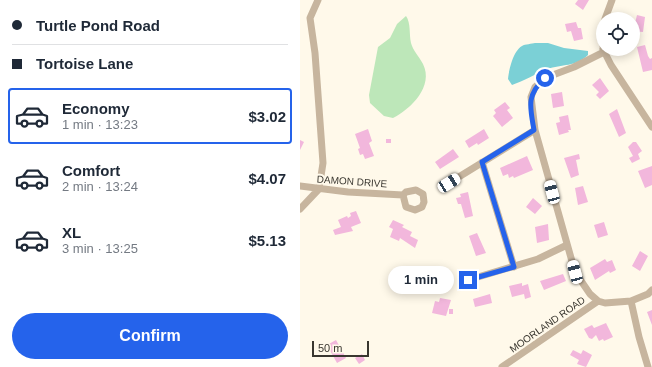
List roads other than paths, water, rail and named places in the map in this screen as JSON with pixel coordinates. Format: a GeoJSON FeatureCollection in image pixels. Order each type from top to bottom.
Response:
{"type":"FeatureCollection","features":[{"type":"Feature","properties":{"kind":"street"},"geometry":{"type":"LineString","coordinates":[[300,209],[319,190],[323,163],[316,54],[310,18],[318,0]]}},
{"type":"Feature","properties":{"kind":"street"},"geometry":{"type":"LineString","coordinates":[[608,12],[612,0]]}},
{"type":"Feature","properties":{"kind":"street"},"geometry":{"type":"LineString","coordinates":[[596,53],[574,67],[545,78],[535,87],[531,97],[534,130],[575,272],[590,294],[598,301]]}},
{"type":"Feature","properties":{"kind":"street"},"geometry":{"type":"LineString","coordinates":[[607,56],[625,88],[652,127]]}},
{"type":"Feature","properties":{"kind":"street"},"geometry":{"type":"LineString","coordinates":[[449,183],[534,130]]}},
{"type":"Feature","properties":{"kind":"street"},"geometry":{"type":"LineString","coordinates":[[482,162],[514,267]]}},
{"type":"Feature","properties":{"kind":"street","name":"DAMON DRIVE"},"geometry":{"type":"LineString","coordinates":[[300,186],[319,190],[403,195]]}},
{"type":"Feature","properties":{"kind":"street"},"geometry":{"type":"LineString","coordinates":[[468,280],[538,260],[567,245]]}},
{"type":"Feature","properties":{"kind":"street","name":"MOORLAND ROAD"},"geometry":{"type":"LineString","coordinates":[[502,367],[598,301],[605,303],[631,301],[648,294],[652,290]]}},
{"type":"Feature","properties":{"kind":"street"},"geometry":{"type":"LineString","coordinates":[[631,301],[638,337],[648,367]]}},
{"type":"Feature","properties":{"kind":"water"},"geometry":{"type":"Polygon","coordinates":[[[548,43],[564,48],[588,51],[588,55],[579,62],[547,69],[512,85],[508,79],[510,66],[516,52],[523,45],[548,43]]]}}]}
